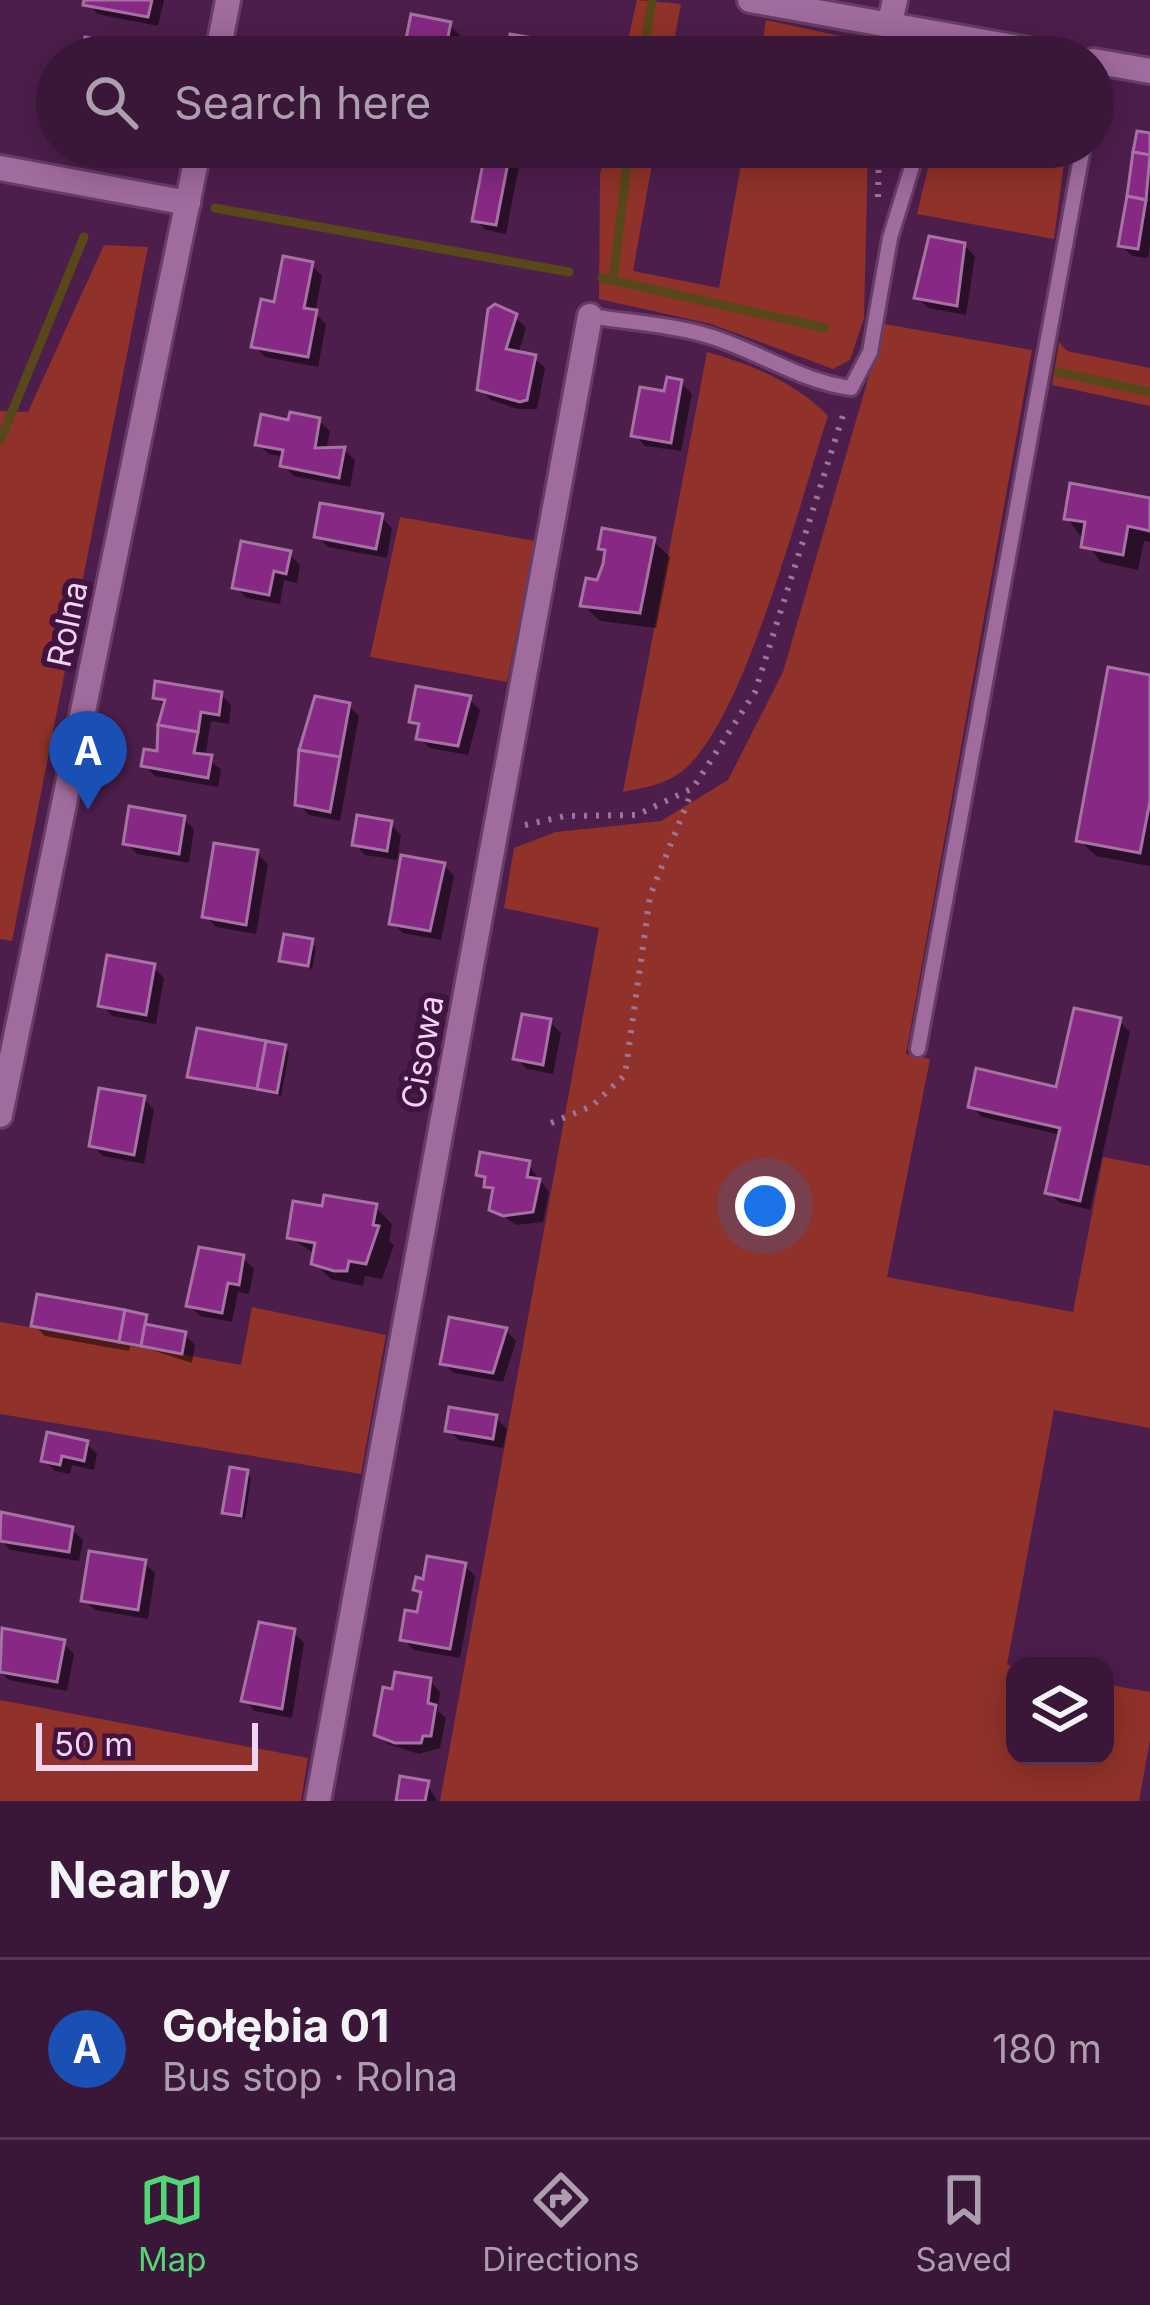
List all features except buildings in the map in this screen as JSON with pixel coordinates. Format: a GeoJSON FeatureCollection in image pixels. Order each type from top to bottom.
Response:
{"type":"FeatureCollection","features":[{"type":"Feature","properties":{"kind":"street"},"geometry":{"type":"LineString","coordinates":[[221,36],[228,0]]}},
{"type":"Feature","properties":{"kind":"street"},"geometry":{"type":"LineString","coordinates":[[750,0],[892,13],[920,36]]}},
{"type":"Feature","properties":{"kind":"street"},"geometry":{"type":"LineString","coordinates":[[1114,65],[1150,71]]}},
{"type":"Feature","properties":{"kind":"street"},"geometry":{"type":"LineString","coordinates":[[0,168],[188,203]]}},
{"type":"Feature","properties":{"kind":"street","name":"Rolna"},"geometry":{"type":"LineString","coordinates":[[0,1115],[3,1081],[195,168]]}},
{"type":"Feature","properties":{"kind":"street","name":"Cisowa"},"geometry":{"type":"LineString","coordinates":[[318,1801],[590,316]]}},
{"type":"Feature","properties":{"kind":"lane"},"geometry":{"type":"LineString","coordinates":[[590,316],[700,333],[760,354],[817,383],[851,388],[870,352],[887,252],[912,168]]}},
{"type":"Feature","properties":{"kind":"lane"},"geometry":{"type":"LineString","coordinates":[[918,1048],[1079,168]]}},
{"type":"Feature","properties":{"kind":"path"},"geometry":{"type":"LineString","coordinates":[[550,1123],[592,1106],[625,1075],[650,896],[694,788],[755,692],[851,388]]}},
{"type":"Feature","properties":{"kind":"path"},"geometry":{"type":"LineString","coordinates":[[495,837],[565,816],[637,815],[694,788]]}},
{"type":"Feature","properties":{"kind":"shaded area"},"geometry":{"type":"Polygon","coordinates":[[[637,0],[681,4],[675,36],[629,36],[637,0]]]}},
{"type":"Feature","properties":{"kind":"shaded area"},"geometry":{"type":"Polygon","coordinates":[[[766,20],[840,36],[763,36],[766,20]]]}},
{"type":"Feature","properties":{"kind":"shaded area"},"geometry":{"type":"Polygon","coordinates":[[[601,168],[651,168],[633,271],[719,288],[740,168],[868,168],[864,318],[850,360],[833,369],[711,324],[599,299],[601,168]]]}},
{"type":"Feature","properties":{"kind":"shaded area"},"geometry":{"type":"Polygon","coordinates":[[[928,168],[1063,168],[1054,239],[917,214],[928,168]]]}},
{"type":"Feature","properties":{"kind":"shaded area"},"geometry":{"type":"Polygon","coordinates":[[[104,245],[148,247],[12,941],[0,939],[0,411],[28,412],[104,245]]]}},
{"type":"Feature","properties":{"kind":"shaded area"},"geometry":{"type":"Polygon","coordinates":[[[884,324],[1032,350],[906,1054],[930,1059],[887,1277],[1073,1312],[1103,1157],[1150,1166],[1150,1428],[1054,1410],[1006,1657],[1006,1765],[1114,1765],[1114,1686],[1150,1692],[1150,1740],[1139,1801],[440,1801],[599,928],[504,908],[514,848],[556,832],[661,821],[728,780],[783,672],[884,324]]]}},
{"type":"Feature","properties":{"kind":"shaded area"},"geometry":{"type":"Polygon","coordinates":[[[1059,342],[1067,351],[1150,368],[1150,406],[1052,385],[1059,342]]]}},
{"type":"Feature","properties":{"kind":"shaded area"},"geometry":{"type":"Polygon","coordinates":[[[707,352],[772,376],[828,416],[752,651],[711,737],[674,777],[623,792],[707,352]]]}},
{"type":"Feature","properties":{"kind":"shaded area"},"geometry":{"type":"Polygon","coordinates":[[[400,517],[535,541],[507,682],[370,657],[400,517]]]}},
{"type":"Feature","properties":{"kind":"shaded area"},"geometry":{"type":"Polygon","coordinates":[[[252,1307],[386,1335],[361,1474],[0,1414],[0,1322],[241,1365],[252,1307]]]}},
{"type":"Feature","properties":{"kind":"shaded area"},"geometry":{"type":"Polygon","coordinates":[[[0,1700],[308,1758],[301,1801],[0,1801],[0,1700]]]}},
{"type":"Feature","properties":{"kind":"waterway"},"geometry":{"type":"LineString","coordinates":[[646,36],[652,2]]}},
{"type":"Feature","properties":{"kind":"waterway"},"geometry":{"type":"LineString","coordinates":[[613,280],[626,168]]}},
{"type":"Feature","properties":{"kind":"waterway"},"geometry":{"type":"LineString","coordinates":[[215,208],[569,272]]}},
{"type":"Feature","properties":{"kind":"waterway"},"geometry":{"type":"LineString","coordinates":[[0,441],[84,237]]}},
{"type":"Feature","properties":{"kind":"waterway"},"geometry":{"type":"LineString","coordinates":[[602,278],[825,328]]}},
{"type":"Feature","properties":{"kind":"waterway"},"geometry":{"type":"LineString","coordinates":[[1058,372],[1150,392]]}},
{"type":"Feature","properties":{"kind":"place","name":"Gołębia 01"},"geometry":{"type":"Point","coordinates":[88,810]}}]}
